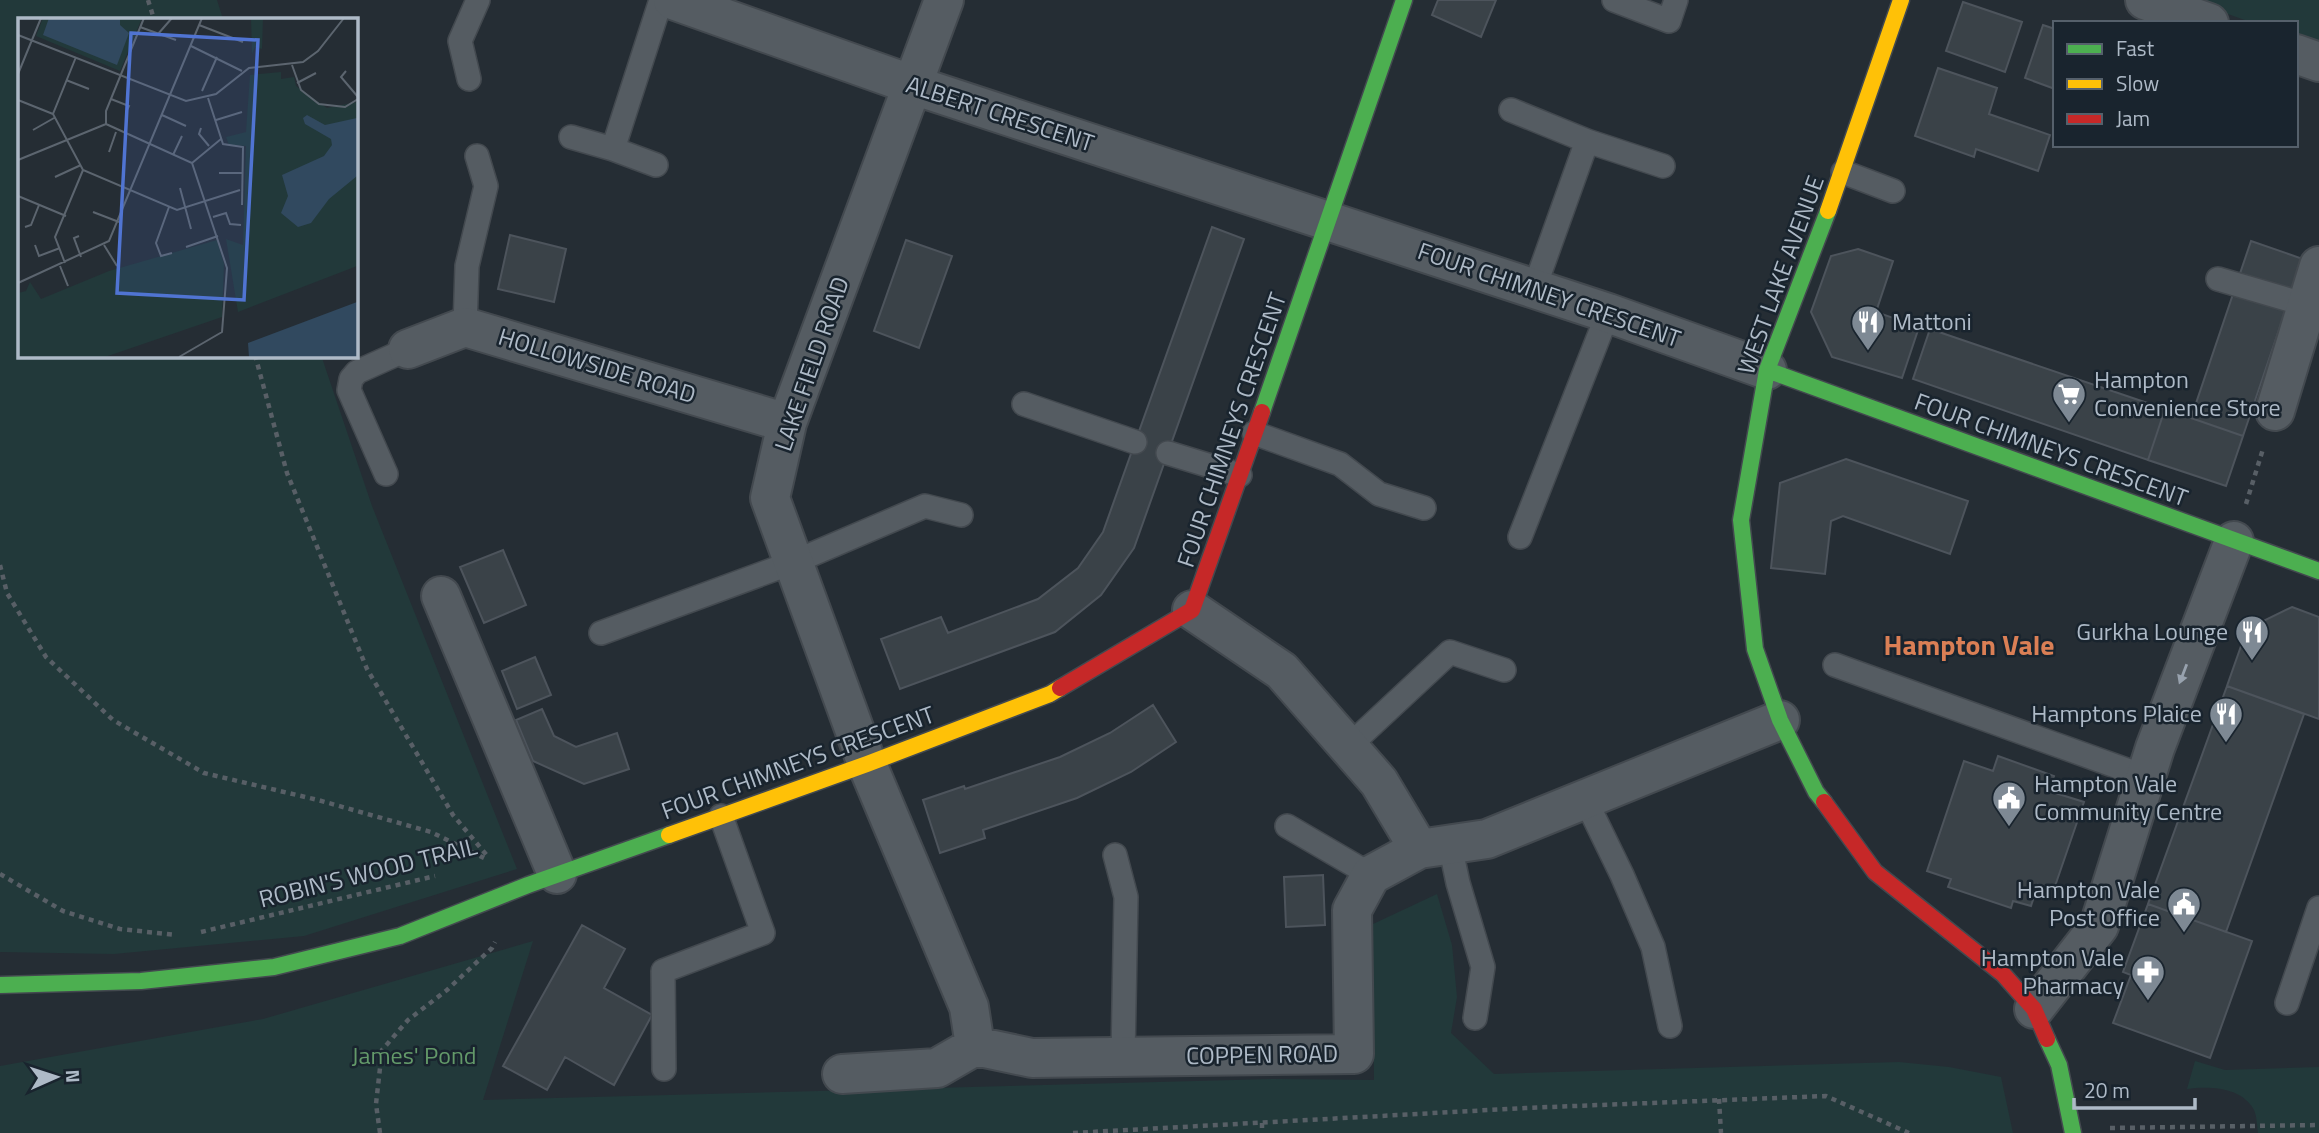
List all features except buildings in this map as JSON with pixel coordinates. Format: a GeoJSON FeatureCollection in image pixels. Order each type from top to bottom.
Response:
{"type":"FeatureCollection","features":[{"type":"Feature","properties":{"kind":"street","name":"ALBERT CRESCENT"},"geometry":{"type":"LineString","coordinates":[[673,0],[914,85],[1329,222]]}},
{"type":"Feature","properties":{"kind":"street","name":"LAKE FIELD ROAD"},"geometry":{"type":"LineString","coordinates":[[867,764],[770,498],[787,423],[944,0]]}},
{"type":"Feature","properties":{"kind":"street","name":"FOUR CHIMNEYS CRESCENT"},"geometry":{"type":"LineString","coordinates":[[0,985],[141,981],[274,967],[400,936],[557,874],[867,764],[1050,694],[1192,610],[1404,0]]}},
{"type":"Feature","properties":{"kind":"street","name":"WEST LAKE AVENUE"},"geometry":{"type":"LineString","coordinates":[[1901,0],[1843,172],[1767,370],[1741,520],[1755,649],[1780,720],[1816,792],[1875,872],[2003,974],[2034,1009],[2059,1065],[2072,1131]]}},
{"type":"Feature","properties":{"kind":"street"},"geometry":{"type":"LineString","coordinates":[[2145,0],[2203,21]]}},
{"type":"Feature","properties":{"kind":"street"},"geometry":{"type":"LineString","coordinates":[[2298,55],[2319,62]]}},
{"type":"Feature","properties":{"kind":"street","name":"FOUR CHIMNEY CRESCENT"},"geometry":{"type":"LineString","coordinates":[[1329,222],[1608,313],[1767,370]]}},
{"type":"Feature","properties":{"kind":"street"},"geometry":{"type":"LineString","coordinates":[[2275,411],[2319,266]]}},
{"type":"Feature","properties":{"kind":"street","name":"HOLLOWSIDE ROAD"},"geometry":{"type":"LineString","coordinates":[[408,349],[465,327],[787,423]]}},
{"type":"Feature","properties":{"kind":"street","name":"FOUR CHIMNEYS CRESCENT"},"geometry":{"type":"LineString","coordinates":[[1767,370],[2319,571]]}},
{"type":"Feature","properties":{"kind":"street"},"geometry":{"type":"LineString","coordinates":[[2034,1009],[2099,926],[2146,777],[2234,541]]}},
{"type":"Feature","properties":{"kind":"street"},"geometry":{"type":"LineString","coordinates":[[441,596],[557,874]]}},
{"type":"Feature","properties":{"kind":"street"},"geometry":{"type":"LineString","coordinates":[[1192,610],[1282,671],[1434,847]]}},
{"type":"Feature","properties":{"kind":"street"},"geometry":{"type":"LineString","coordinates":[[1371,875],[1434,847],[1487,839],[1780,720]]}},
{"type":"Feature","properties":{"kind":"street"},"geometry":{"type":"LineString","coordinates":[[842,1074],[937,1068],[975,1046],[969,1007],[867,764]]}},
{"type":"Feature","properties":{"kind":"street","name":"COPPEN ROAD"},"geometry":{"type":"LineString","coordinates":[[975,1046],[1032,1058],[1354,1054],[1352,911],[1371,875]]}},
{"type":"Feature","properties":{"kind":"lane"},"geometry":{"type":"LineString","coordinates":[[469,79],[460,41],[478,0]]}},
{"type":"Feature","properties":{"kind":"lane"},"geometry":{"type":"LineString","coordinates":[[613,149],[661,0]]}},
{"type":"Feature","properties":{"kind":"lane"},"geometry":{"type":"LineString","coordinates":[[1614,0],[1669,21],[1676,0]]}},
{"type":"Feature","properties":{"kind":"lane"},"geometry":{"type":"LineString","coordinates":[[1511,110],[1587,141],[1663,166]]}},
{"type":"Feature","properties":{"kind":"lane"},"geometry":{"type":"LineString","coordinates":[[571,137],[656,165]]}},
{"type":"Feature","properties":{"kind":"lane"},"geometry":{"type":"LineString","coordinates":[[1534,289],[1587,141]]}},
{"type":"Feature","properties":{"kind":"lane"},"geometry":{"type":"LineString","coordinates":[[465,327],[467,265],[486,186],[477,156]]}},
{"type":"Feature","properties":{"kind":"lane"},"geometry":{"type":"LineString","coordinates":[[1843,172],[1893,191]]}},
{"type":"Feature","properties":{"kind":"lane"},"geometry":{"type":"LineString","coordinates":[[2218,279],[2307,305]]}},
{"type":"Feature","properties":{"kind":"lane"},"geometry":{"type":"LineString","coordinates":[[1520,537],[1608,313]]}},
{"type":"Feature","properties":{"kind":"lane"},"geometry":{"type":"LineString","coordinates":[[386,474],[349,390],[351,379],[357,372],[408,349]]}},
{"type":"Feature","properties":{"kind":"lane"},"geometry":{"type":"LineString","coordinates":[[1024,404],[1135,442]]}},
{"type":"Feature","properties":{"kind":"lane"},"geometry":{"type":"LineString","coordinates":[[1254,433],[1340,464],[1380,494],[1424,508]]}},
{"type":"Feature","properties":{"kind":"lane"},"geometry":{"type":"LineString","coordinates":[[1168,453],[1240,475]]}},
{"type":"Feature","properties":{"kind":"lane"},"geometry":{"type":"LineString","coordinates":[[601,633],[794,562],[925,506],[961,515]]}},
{"type":"Feature","properties":{"kind":"lane"},"geometry":{"type":"LineString","coordinates":[[1348,747],[1450,652],[1504,670]]}},
{"type":"Feature","properties":{"kind":"lane"},"geometry":{"type":"LineString","coordinates":[[1835,665],[2146,777]]}},
{"type":"Feature","properties":{"kind":"lane"},"geometry":{"type":"LineString","coordinates":[[1585,799],[1653,947],[1670,1026]]}},
{"type":"Feature","properties":{"kind":"lane"},"geometry":{"type":"LineString","coordinates":[[664,1069],[663,971],[763,933],[721,816]]}},
{"type":"Feature","properties":{"kind":"lane"},"geometry":{"type":"LineString","coordinates":[[1287,826],[1371,875]]}},
{"type":"Feature","properties":{"kind":"lane"},"geometry":{"type":"LineString","coordinates":[[1434,847],[1458,883],[1483,967],[1475,1018]]}},
{"type":"Feature","properties":{"kind":"lane"},"geometry":{"type":"LineString","coordinates":[[1115,855],[1126,897],[1123,1057]]}},
{"type":"Feature","properties":{"kind":"lane"},"geometry":{"type":"LineString","coordinates":[[2287,1003],[2319,908]]}},
{"type":"Feature","properties":{"kind":"path"},"geometry":{"type":"LineString","coordinates":[[148,0],[154,18]]}},
{"type":"Feature","properties":{"kind":"path","name":"ROBIN'S WOOD TRAIL"},"geometry":{"type":"LineString","coordinates":[[256,357],[287,473],[368,669],[453,815],[492,863],[479,866]]}},
{"type":"Feature","properties":{"kind":"path"},"geometry":{"type":"LineString","coordinates":[[2234,541],[2275,411]]}},
{"type":"Feature","properties":{"kind":"path"},"geometry":{"type":"LineString","coordinates":[[0,565],[7,593],[46,657],[113,720],[204,773],[318,800],[431,832],[492,863]]}},
{"type":"Feature","properties":{"kind":"path"},"geometry":{"type":"LineString","coordinates":[[0,874],[63,911],[120,929],[185,936]]}},
{"type":"Feature","properties":{"kind":"path","name":"ROBIN'S WOOD TRAIL"},"geometry":{"type":"LineString","coordinates":[[198,932],[439,875]]}},
{"type":"Feature","properties":{"kind":"path"},"geometry":{"type":"LineString","coordinates":[[380,1133],[376,1104],[382,1050],[408,1020],[447,990],[492,948],[498,938]]}},
{"type":"Feature","properties":{"kind":"path"},"geometry":{"type":"LineString","coordinates":[[1073,1133],[1719,1099],[1826,1096],[1909,1133]]}},
{"type":"Feature","properties":{"kind":"path"},"geometry":{"type":"LineString","coordinates":[[1719,1099],[1721,1133]]}},
{"type":"Feature","properties":{"kind":"path"},"geometry":{"type":"LineString","coordinates":[[1262,1123],[1262,1133]]}},
{"type":"Feature","properties":{"kind":"path"},"geometry":{"type":"LineString","coordinates":[[2072,1131],[2319,1125]]}},
{"type":"Feature","properties":{"kind":"green space"},"geometry":{"type":"Polygon","coordinates":[[[0,0],[217,0],[223,18],[18,18],[18,357],[322,357],[372,506],[517,869],[304,936],[114,954],[0,952],[0,0]]]}},
{"type":"Feature","properties":{"kind":"green space"},"geometry":{"type":"Polygon","coordinates":[[[2189,0],[2319,0],[2319,46],[2298,39],[2298,21],[2247,21],[2189,0]]]}},
{"type":"Feature","properties":{"kind":"green space","name":"James' Pond"},"geometry":{"type":"Polygon","coordinates":[[[1437,894],[1452,945],[1457,997],[1451,1033],[1494,1074],[1899,1062],[1949,1067],[2001,1077],[2013,1133],[0,1133],[0,1066],[263,1019],[533,941],[483,1100],[1272,1079],[1374,1080],[1373,924],[1437,894]]]}},
{"type":"Feature","properties":{"kind":"green space"},"geometry":{"type":"Polygon","coordinates":[[[2195,1061],[2225,1070],[2319,1067],[2319,1133],[2258,1133],[2254,1110],[2249,1102],[2234,1092],[2215,1088],[2187,1089],[2195,1061]]]}},
{"type":"Feature","properties":{"kind":"traffic: fast"},"geometry":{"type":"LineString","coordinates":[[1262,412],[1404,0]]}},
{"type":"Feature","properties":{"kind":"traffic: fast"},"geometry":{"type":"LineString","coordinates":[[1824,802],[1816,792],[1780,720],[1755,649],[1741,520],[1767,370],[1828,211]]}},
{"type":"Feature","properties":{"kind":"traffic: fast"},"geometry":{"type":"LineString","coordinates":[[1767,370],[2319,571]]}},
{"type":"Feature","properties":{"kind":"traffic: fast"},"geometry":{"type":"LineString","coordinates":[[0,985],[141,981],[274,967],[400,936],[528,885],[669,835]]}},
{"type":"Feature","properties":{"kind":"traffic: fast"},"geometry":{"type":"LineString","coordinates":[[2047,1039],[2059,1065],[2073,1133]]}},
{"type":"Feature","properties":{"kind":"traffic: slow"},"geometry":{"type":"LineString","coordinates":[[1828,211],[1901,0]]}},
{"type":"Feature","properties":{"kind":"traffic: slow"},"geometry":{"type":"LineString","coordinates":[[669,835],[867,764],[1060,688]]}},
{"type":"Feature","properties":{"kind":"traffic: jam"},"geometry":{"type":"LineString","coordinates":[[1060,688],[1192,610],[1262,412]]}},
{"type":"Feature","properties":{"kind":"traffic: jam"},"geometry":{"type":"LineString","coordinates":[[1824,802],[1875,872],[2003,974],[2034,1009],[2047,1039]]}},
{"type":"Feature","properties":{"kind":"place","name":"Mattoni"},"geometry":{"type":"Point","coordinates":[1868,352]}},
{"type":"Feature","properties":{"kind":"place","name":"Hampton Convenience Store"},"geometry":{"type":"Point","coordinates":[2069,424]}},
{"type":"Feature","properties":{"kind":"place","name":"Gurkha Lounge"},"geometry":{"type":"Point","coordinates":[2252,662]}},
{"type":"Feature","properties":{"kind":"place","name":"Hamptons Plaice"},"geometry":{"type":"Point","coordinates":[2226,744]}},
{"type":"Feature","properties":{"kind":"place","name":"Hampton Vale Community Centre"},"geometry":{"type":"Point","coordinates":[2009,828]}},
{"type":"Feature","properties":{"kind":"place","name":"Hampton Vale Post Office"},"geometry":{"type":"Point","coordinates":[2184,934]}},
{"type":"Feature","properties":{"kind":"place","name":"Hampton Vale Pharmacy"},"geometry":{"type":"Point","coordinates":[2148,1002]}},
{"type":"Feature","properties":{"kind":"district","name":"Hampton Vale"},"geometry":{"type":"Point","coordinates":[1969,645]}}]}
